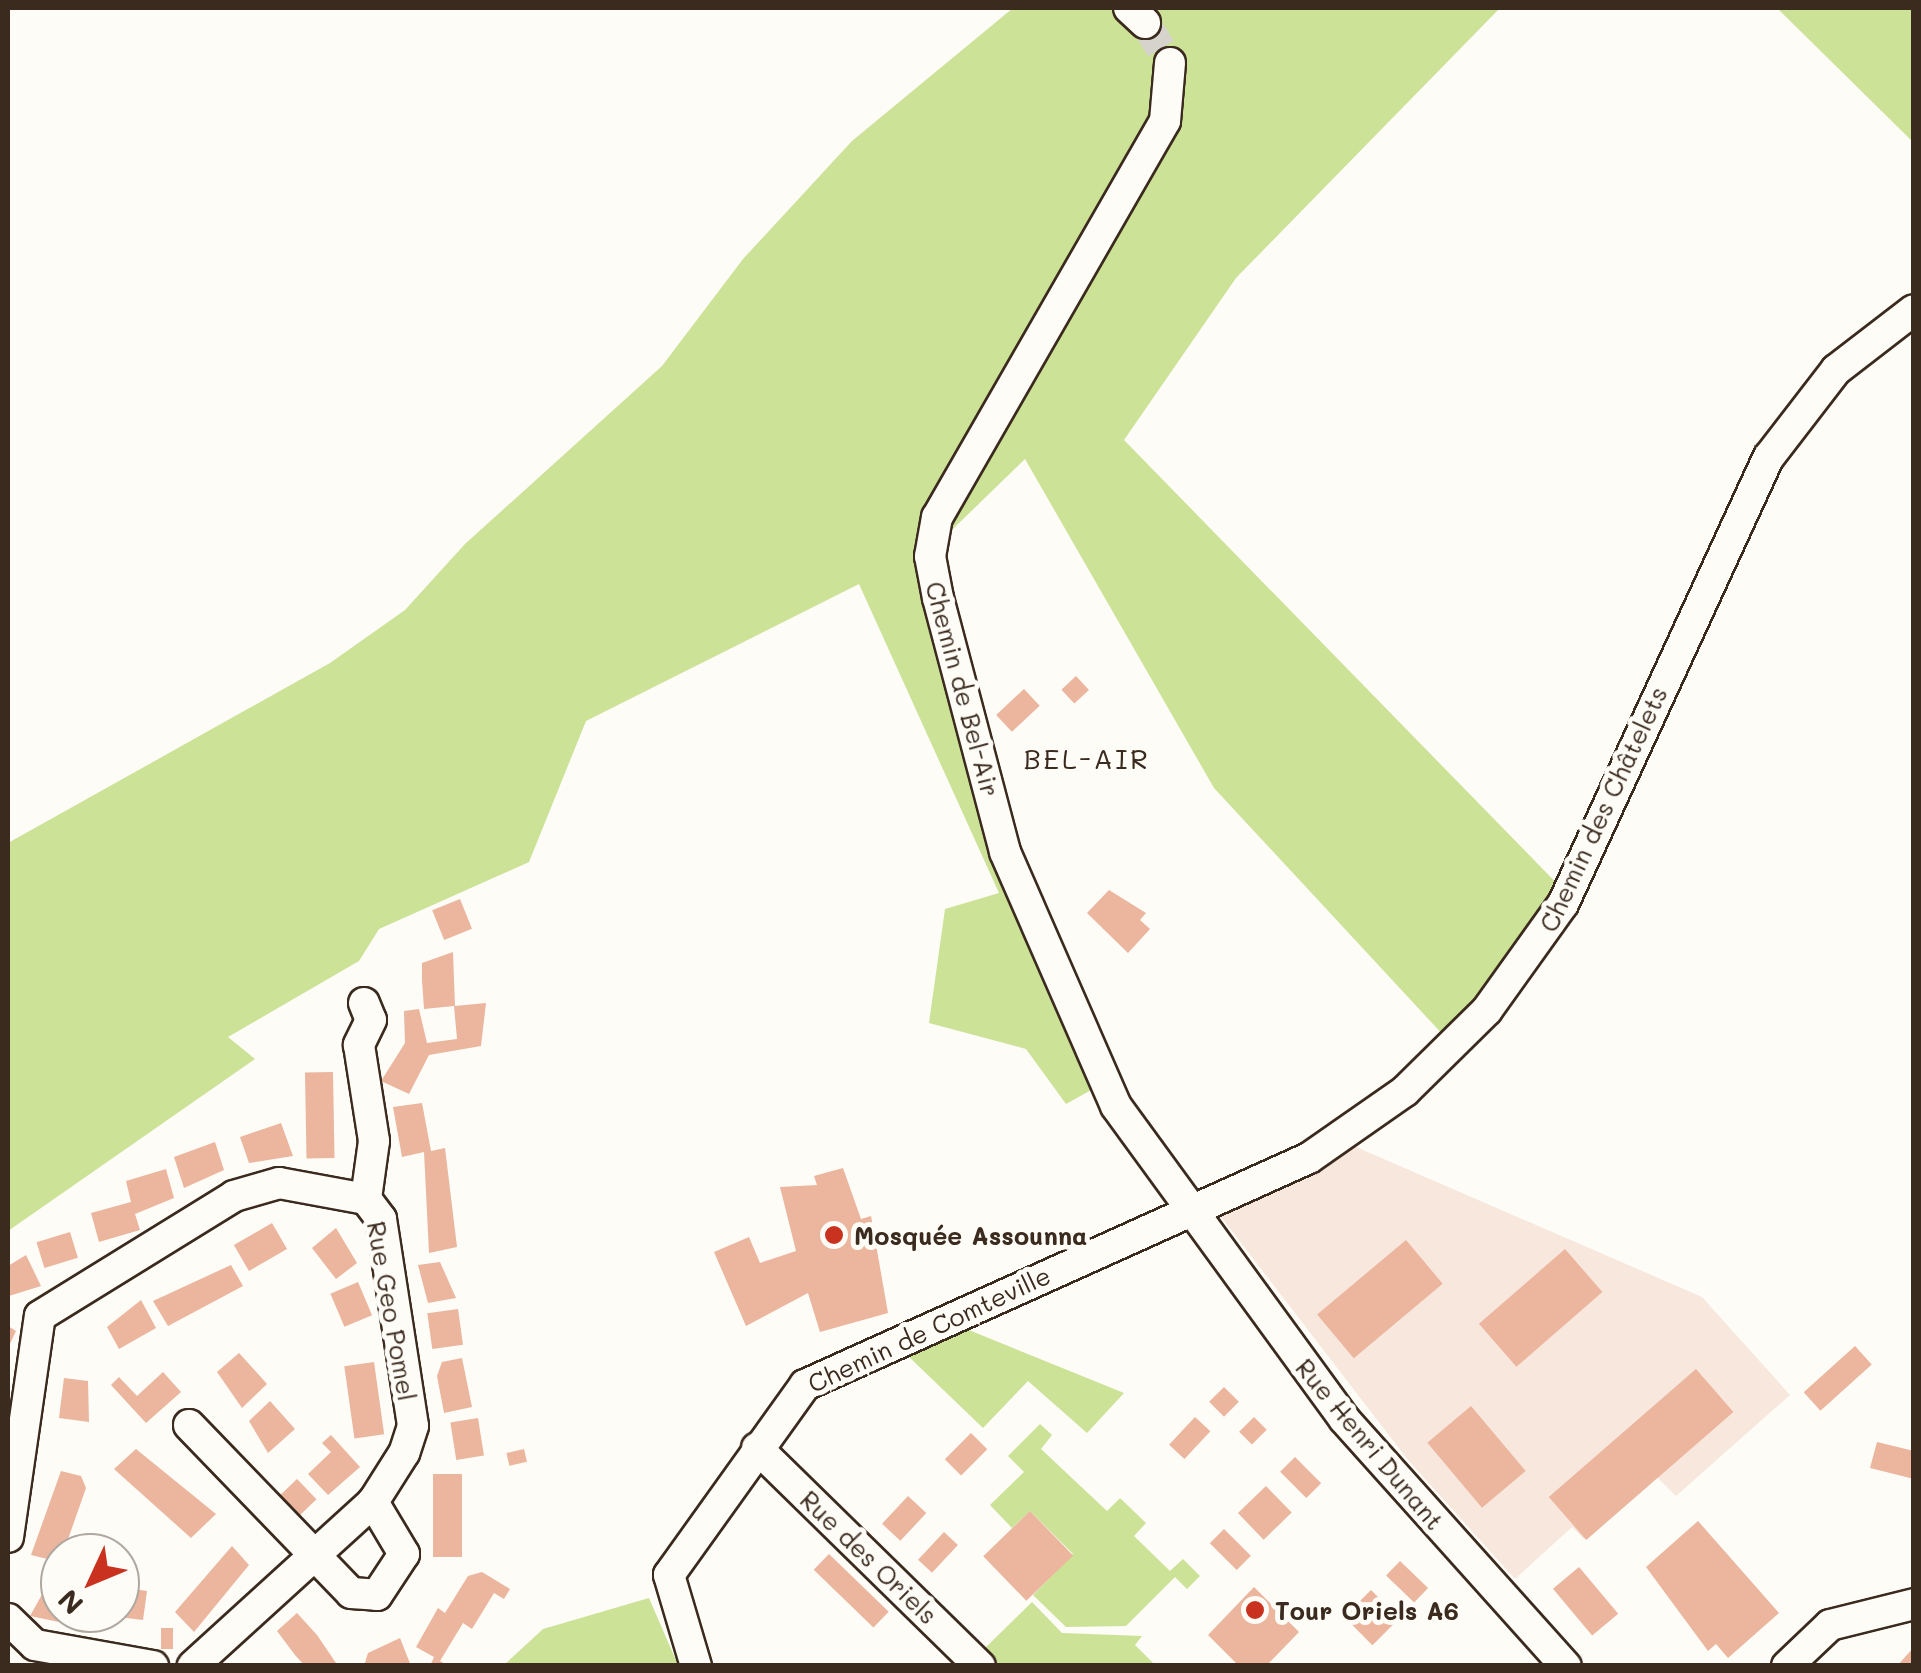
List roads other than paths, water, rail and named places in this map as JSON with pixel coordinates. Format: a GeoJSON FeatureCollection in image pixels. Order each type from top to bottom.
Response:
{"type":"FeatureCollection","features":[{"type":"Feature","properties":{"kind":"street","name":"Chemin de Bel-Air"},"geometry":{"type":"LineString","coordinates":[[1170,63],[1165,121],[942,504],[930,556],[1021,892],[1100,1076],[1189,1211]]}},
{"type":"Feature","properties":{"kind":"street","name":"Chemin des Châtelets"},"geometry":{"type":"LineString","coordinates":[[1189,1211],[1343,1137],[1442,1059],[1506,988],[1563,904],[1770,457],[1836,370],[1914,310]]}},
{"type":"Feature","properties":{"kind":"street"},"geometry":{"type":"LineString","coordinates":[[8,1537],[40,1316],[234,1196],[279,1184],[354,1194],[374,1141],[360,1045],[371,1020],[364,1003]]}},
{"type":"Feature","properties":{"kind":"street","name":"Rue Geo Pomel"},"geometry":{"type":"LineString","coordinates":[[192,1666],[372,1502],[413,1426],[381,1219],[354,1194]]}},
{"type":"Feature","properties":{"kind":"street","name":"Chemin de Comteville"},"geometry":{"type":"LineString","coordinates":[[696,1666],[669,1575],[757,1448],[816,1378],[1189,1211]]}},
{"type":"Feature","properties":{"kind":"street","name":"Rue Henri Dunant"},"geometry":{"type":"LineString","coordinates":[[1189,1211],[1344,1420],[1566,1666]]}},
{"type":"Feature","properties":{"kind":"street"},"geometry":{"type":"LineString","coordinates":[[188,1425],[312,1558],[351,1593],[377,1595],[396,1578],[404,1554],[372,1502]]}},
{"type":"Feature","properties":{"kind":"street","name":"Rue des Oriels"},"geometry":{"type":"LineString","coordinates":[[757,1448],[980,1666]]}},
{"type":"Feature","properties":{"kind":"street"},"geometry":{"type":"LineString","coordinates":[[1787,1666],[1830,1625],[1914,1604]]}},
{"type":"Feature","properties":{"kind":"street"},"geometry":{"type":"LineString","coordinates":[[8,1619],[35,1644],[153,1666]]}},
{"type":"Feature","properties":{"kind":"tunnel"},"geometry":{"type":"LineString","coordinates":[[1145,23],[1170,63]]}},
{"type":"Feature","properties":{"kind":"place","name":"Mosquée Assounna"},"geometry":{"type":"Point","coordinates":[834,1235]}},
{"type":"Feature","properties":{"kind":"place","name":"Tour Oriels A6"},"geometry":{"type":"Point","coordinates":[1255,1610]}},
{"type":"Feature","properties":{"kind":"district","name":"BEL-AIR"},"geometry":{"type":"Point","coordinates":[1087,758]}}]}
